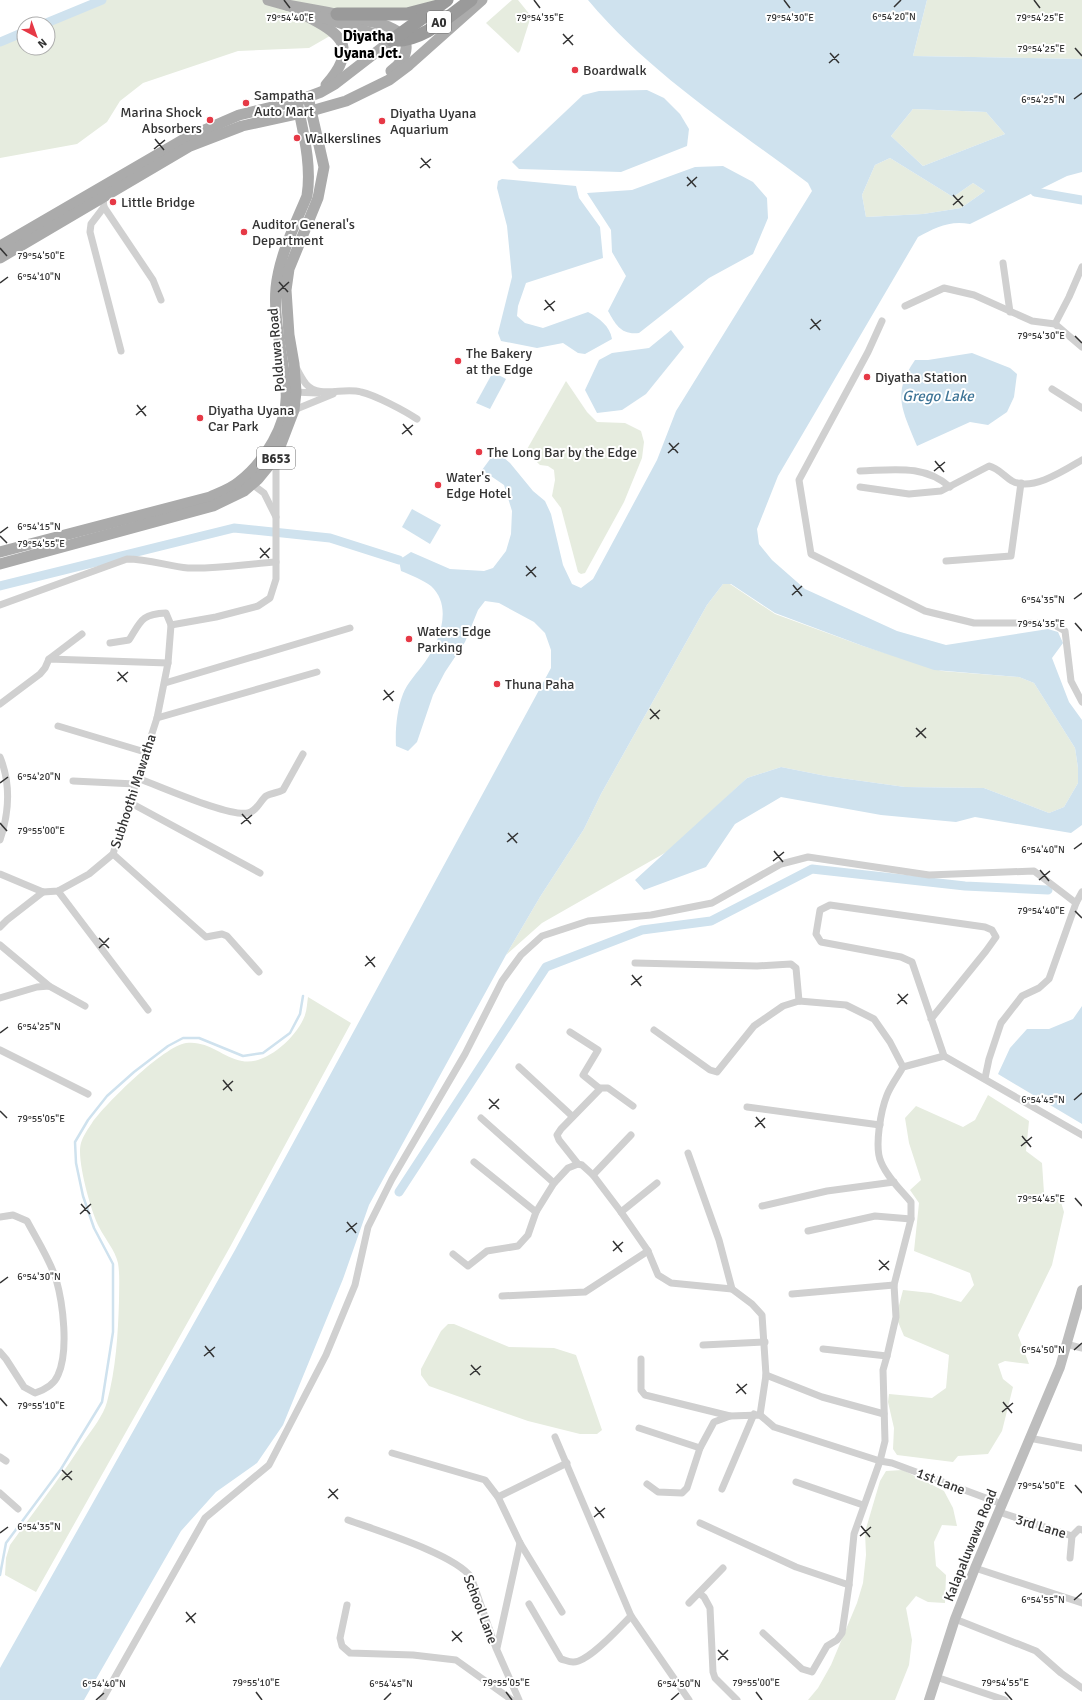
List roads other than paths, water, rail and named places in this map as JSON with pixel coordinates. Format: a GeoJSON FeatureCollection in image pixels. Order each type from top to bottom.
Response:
{"type":"FeatureCollection","features":[{"type":"Feature","properties":{"kind":"highway","name":"A0"},"geometry":{"type":"LineString","coordinates":[[399,38],[429,29],[471,0]]}},
{"type":"Feature","properties":{"kind":"highway","name":"A0"},"geometry":{"type":"LineString","coordinates":[[399,38],[443,3]]}},
{"type":"Feature","properties":{"kind":"highway"},"geometry":{"type":"LineString","coordinates":[[337,14],[407,14],[443,3]]}},
{"type":"Feature","properties":{"kind":"main road"},"geometry":{"type":"LineString","coordinates":[[268,0],[399,38]]}},
{"type":"Feature","properties":{"kind":"main road"},"geometry":{"type":"LineString","coordinates":[[0,258],[103,203],[190,146],[242,126],[346,101],[389,80],[409,65],[482,0]]}},
{"type":"Feature","properties":{"kind":"main road"},"geometry":{"type":"LineString","coordinates":[[287,5],[337,14],[389,27],[406,46],[405,57],[398,67],[361,94]]}},
{"type":"Feature","properties":{"kind":"main road"},"geometry":{"type":"LineString","coordinates":[[287,5],[328,28],[342,41],[344,51],[341,65],[321,92]]}},
{"type":"Feature","properties":{"kind":"main road"},"geometry":{"type":"LineString","coordinates":[[0,246],[186,138],[239,115],[302,99],[321,92],[335,84],[399,38]]}},
{"type":"Feature","properties":{"kind":"main road","name":"Polduwa Road"},"geometry":{"type":"LineString","coordinates":[[254,478],[275,438],[291,392],[294,364],[284,336],[276,320],[276,289],[280,267],[307,196],[309,186],[305,112],[302,99]]}},
{"type":"Feature","properties":{"kind":"main road","name":"Polduwa Road"},"geometry":{"type":"LineString","coordinates":[[0,564],[149,520],[210,497],[238,483],[254,478],[276,457],[294,410],[284,336]]}},
{"type":"Feature","properties":{"kind":"main road","name":"Polduwa Road"},"geometry":{"type":"LineString","coordinates":[[0,552],[149,520]]}},
{"type":"Feature","properties":{"kind":"street"},"geometry":{"type":"LineString","coordinates":[[121,351],[90,232],[92,224],[103,203],[152,280],[161,300]]}},
{"type":"Feature","properties":{"kind":"street"},"geometry":{"type":"LineString","coordinates":[[1003,263],[1010,312]]}},
{"type":"Feature","properties":{"kind":"street"},"geometry":{"type":"LineString","coordinates":[[1055,324],[1082,267]]}},
{"type":"Feature","properties":{"kind":"street"},"geometry":{"type":"LineString","coordinates":[[905,306],[944,288],[974,295],[1032,321],[1055,324],[1082,347]]}},
{"type":"Feature","properties":{"kind":"street"},"geometry":{"type":"LineString","coordinates":[[882,321],[868,352],[799,480],[811,554],[925,611],[974,623],[1051,623],[1065,631],[1071,680],[1082,702]]}},
{"type":"Feature","properties":{"kind":"street"},"geometry":{"type":"LineString","coordinates":[[294,364],[306,384],[320,393]]}},
{"type":"Feature","properties":{"kind":"street"},"geometry":{"type":"LineString","coordinates":[[1052,389],[1082,408]]}},
{"type":"Feature","properties":{"kind":"street"},"geometry":{"type":"LineString","coordinates":[[291,392],[320,393],[342,390],[362,392],[417,419]]}},
{"type":"Feature","properties":{"kind":"street"},"geometry":{"type":"LineString","coordinates":[[294,410],[342,390]]}},
{"type":"Feature","properties":{"kind":"street"},"geometry":{"type":"LineString","coordinates":[[110,643],[129,640],[142,619],[152,614],[166,613],[171,625],[216,617],[258,606],[270,598],[276,579],[276,457]]}},
{"type":"Feature","properties":{"kind":"street"},"geometry":{"type":"LineString","coordinates":[[860,487],[909,494],[941,491],[988,466],[994,467],[1013,482],[1029,484],[1055,476],[1082,460]]}},
{"type":"Feature","properties":{"kind":"street"},"geometry":{"type":"LineString","coordinates":[[860,471],[916,470],[940,478],[950,487]]}},
{"type":"Feature","properties":{"kind":"street"},"geometry":{"type":"LineString","coordinates":[[254,478],[264,493],[277,521]]}},
{"type":"Feature","properties":{"kind":"street"},"geometry":{"type":"LineString","coordinates":[[946,561],[1010,556],[1021,483]]}},
{"type":"Feature","properties":{"kind":"street"},"geometry":{"type":"LineString","coordinates":[[0,605],[127,559],[142,559],[187,568],[229,567],[276,562]]}},
{"type":"Feature","properties":{"kind":"street","name":"Subhoothi Mawatha"},"geometry":{"type":"LineString","coordinates":[[0,874],[43,892],[58,891],[89,874],[113,854],[157,718],[168,663],[171,625]]}},
{"type":"Feature","properties":{"kind":"street"},"geometry":{"type":"LineString","coordinates":[[164,683],[350,628]]}},
{"type":"Feature","properties":{"kind":"street"},"geometry":{"type":"LineString","coordinates":[[0,704],[40,674],[45,668],[49,659],[82,634]]}},
{"type":"Feature","properties":{"kind":"street"},"geometry":{"type":"LineString","coordinates":[[49,659],[168,663]]}},
{"type":"Feature","properties":{"kind":"street"},"geometry":{"type":"LineString","coordinates":[[157,718],[317,672]]}},
{"type":"Feature","properties":{"kind":"street"},"geometry":{"type":"LineString","coordinates":[[58,726],[145,752]]}},
{"type":"Feature","properties":{"kind":"street"},"geometry":{"type":"LineString","coordinates":[[73,781],[136,781],[223,810],[248,813],[254,810],[268,795],[278,793],[283,790],[303,754]]}},
{"type":"Feature","properties":{"kind":"street"},"geometry":{"type":"LineString","coordinates":[[0,757],[5,769],[9,799],[0,840]]}},
{"type":"Feature","properties":{"kind":"street"},"geometry":{"type":"LineString","coordinates":[[129,802],[260,873]]}},
{"type":"Feature","properties":{"kind":"street"},"geometry":{"type":"LineString","coordinates":[[113,854],[206,937],[222,934],[227,936],[259,972]]}},
{"type":"Feature","properties":{"kind":"street"},"geometry":{"type":"LineString","coordinates":[[102,1700],[205,1518],[269,1465],[326,1355],[355,1284],[368,1227],[392,1179],[465,1054],[502,980],[521,955],[542,936],[588,921],[651,915],[712,903],[781,864],[808,857],[929,875],[1034,871],[1076,903]]}},
{"type":"Feature","properties":{"kind":"street"},"geometry":{"type":"LineString","coordinates":[[58,891],[148,1010]]}},
{"type":"Feature","properties":{"kind":"street"},"geometry":{"type":"LineString","coordinates":[[0,928],[6,920],[43,892]]}},
{"type":"Feature","properties":{"kind":"street"},"geometry":{"type":"LineString","coordinates":[[985,1078],[989,1059],[1001,1023],[1022,996],[1039,988],[1049,979],[1076,903],[1082,892]]}},
{"type":"Feature","properties":{"kind":"street"},"geometry":{"type":"LineString","coordinates":[[932,1019],[986,951],[996,936],[992,930],[985,927],[830,905],[820,910],[816,934],[822,942],[901,957],[912,962],[944,1056],[985,1078],[1082,1135]]}},
{"type":"Feature","properties":{"kind":"street"},"geometry":{"type":"LineString","coordinates":[[0,945],[50,986],[85,1006]]}},
{"type":"Feature","properties":{"kind":"street"},"geometry":{"type":"LineString","coordinates":[[635,963],[757,966],[791,964],[796,968],[799,1001]]}},
{"type":"Feature","properties":{"kind":"street"},"geometry":{"type":"LineString","coordinates":[[0,998],[37,987],[50,986]]}},
{"type":"Feature","properties":{"kind":"street"},"geometry":{"type":"LineString","coordinates":[[654,1030],[710,1070],[717,1072],[754,1026],[783,1006],[799,1001],[846,1005],[874,1019],[890,1042],[903,1068]]}},
{"type":"Feature","properties":{"kind":"street"},"geometry":{"type":"LineString","coordinates":[[570,1032],[598,1050],[583,1075],[599,1088],[608,1088],[633,1106]]}},
{"type":"Feature","properties":{"kind":"street"},"geometry":{"type":"LineString","coordinates":[[0,1050],[88,1094]]}},
{"type":"Feature","properties":{"kind":"street"},"geometry":{"type":"LineString","coordinates":[[763,1633],[802,1669],[812,1672],[827,1646],[837,1640],[842,1633],[854,1534],[880,1461],[885,1441],[883,1370],[888,1356],[896,1317],[894,1285],[911,1219],[911,1202],[894,1182],[881,1163],[878,1152],[880,1125],[887,1095],[903,1068],[944,1056]]}},
{"type":"Feature","properties":{"kind":"street"},"geometry":{"type":"LineString","coordinates":[[519,1067],[572,1116]]}},
{"type":"Feature","properties":{"kind":"street"},"geometry":{"type":"LineString","coordinates":[[599,1088],[572,1116],[558,1134],[559,1140],[578,1164],[582,1165],[593,1175],[621,1212],[648,1251],[658,1275],[671,1283],[732,1289],[752,1304],[762,1315],[766,1375],[757,1414],[722,1490]]}},
{"type":"Feature","properties":{"kind":"street"},"geometry":{"type":"LineString","coordinates":[[747,1107],[880,1125]]}},
{"type":"Feature","properties":{"kind":"street"},"geometry":{"type":"LineString","coordinates":[[481,1118],[554,1183]]}},
{"type":"Feature","properties":{"kind":"street"},"geometry":{"type":"LineString","coordinates":[[593,1175],[631,1135]]}},
{"type":"Feature","properties":{"kind":"street"},"geometry":{"type":"LineString","coordinates":[[688,1153],[719,1240],[732,1289]]}},
{"type":"Feature","properties":{"kind":"street"},"geometry":{"type":"LineString","coordinates":[[474,1162],[536,1212]]}},
{"type":"Feature","properties":{"kind":"street"},"geometry":{"type":"LineString","coordinates":[[452,1254],[468,1266],[487,1251],[518,1246],[528,1235],[536,1212],[554,1183],[568,1168],[578,1164]]}},
{"type":"Feature","properties":{"kind":"street"},"geometry":{"type":"LineString","coordinates":[[762,1206],[827,1191],[894,1182]]}},
{"type":"Feature","properties":{"kind":"street"},"geometry":{"type":"LineString","coordinates":[[621,1212],[657,1183]]}},
{"type":"Feature","properties":{"kind":"street"},"geometry":{"type":"LineString","coordinates":[[0,1217],[13,1215],[27,1221],[56,1278],[65,1323],[63,1352],[58,1376],[46,1389],[35,1393],[24,1387],[0,1352]]}},
{"type":"Feature","properties":{"kind":"street"},"geometry":{"type":"LineString","coordinates":[[808,1231],[875,1216],[911,1219]]}},
{"type":"Feature","properties":{"kind":"street"},"geometry":{"type":"LineString","coordinates":[[502,1296],[585,1292],[648,1251]]}},
{"type":"Feature","properties":{"kind":"street"},"geometry":{"type":"LineString","coordinates":[[792,1294],[894,1285]]}},
{"type":"Feature","properties":{"kind":"street","name":"Kalapaluwawa Road"},"geometry":{"type":"LineString","coordinates":[[929,1700],[975,1568],[1060,1367],[1081,1295]]}},
{"type":"Feature","properties":{"kind":"street"},"geometry":{"type":"LineString","coordinates":[[703,1345],[765,1342]]}},
{"type":"Feature","properties":{"kind":"street"},"geometry":{"type":"LineString","coordinates":[[1066,1344],[1082,1348]]}},
{"type":"Feature","properties":{"kind":"street"},"geometry":{"type":"LineString","coordinates":[[823,1349],[888,1356]]}},
{"type":"Feature","properties":{"kind":"street"},"geometry":{"type":"LineString","coordinates":[[641,1359],[641,1390],[645,1395],[730,1416]]}},
{"type":"Feature","properties":{"kind":"street"},"geometry":{"type":"LineString","coordinates":[[766,1375],[822,1397],[884,1414]]}},
{"type":"Feature","properties":{"kind":"street"},"geometry":{"type":"LineString","coordinates":[[647,1484],[658,1492],[682,1493],[687,1488],[700,1448],[714,1422],[730,1416],[757,1414]]}},
{"type":"Feature","properties":{"kind":"street","name":"1st Lane"},"geometry":{"type":"LineString","coordinates":[[757,1414],[774,1427],[880,1461],[892,1463],[1000,1508]]}},
{"type":"Feature","properties":{"kind":"street"},"geometry":{"type":"LineString","coordinates":[[639,1428],[700,1448]]}},
{"type":"Feature","properties":{"kind":"street"},"geometry":{"type":"LineString","coordinates":[[555,1437],[631,1616],[689,1700]]}},
{"type":"Feature","properties":{"kind":"street"},"geometry":{"type":"LineString","coordinates":[[1029,1438],[1082,1448]]}},
{"type":"Feature","properties":{"kind":"street"},"geometry":{"type":"LineString","coordinates":[[392,1453],[485,1480],[498,1497],[520,1543],[562,1612]]}},
{"type":"Feature","properties":{"kind":"street"},"geometry":{"type":"LineString","coordinates":[[498,1497],[567,1463]]}},
{"type":"Feature","properties":{"kind":"street"},"geometry":{"type":"LineString","coordinates":[[796,1482],[863,1506]]}},
{"type":"Feature","properties":{"kind":"street"},"geometry":{"type":"LineString","coordinates":[[0,1493],[18,1509]]}},
{"type":"Feature","properties":{"kind":"street","name":"3rd Lane"},"geometry":{"type":"LineString","coordinates":[[1000,1508],[1072,1536],[1079,1529],[1082,1530]]}},
{"type":"Feature","properties":{"kind":"street","name":"School Lane"},"geometry":{"type":"LineString","coordinates":[[348,1520],[438,1554],[466,1570],[472,1576],[496,1648],[520,1700]]}},
{"type":"Feature","properties":{"kind":"street"},"geometry":{"type":"LineString","coordinates":[[700,1522],[796,1568],[849,1584]]}},
{"type":"Feature","properties":{"kind":"street"},"geometry":{"type":"LineString","coordinates":[[1070,1558],[1072,1536]]}},
{"type":"Feature","properties":{"kind":"street"},"geometry":{"type":"LineString","coordinates":[[496,1648],[520,1543]]}},
{"type":"Feature","properties":{"kind":"street"},"geometry":{"type":"LineString","coordinates":[[689,1603],[723,1568]]}},
{"type":"Feature","properties":{"kind":"street"},"geometry":{"type":"LineString","coordinates":[[975,1568],[1082,1603]]}},
{"type":"Feature","properties":{"kind":"street"},"geometry":{"type":"LineString","coordinates":[[698,1593],[704,1597],[710,1608],[713,1672],[715,1678],[737,1700]]}},
{"type":"Feature","properties":{"kind":"street"},"geometry":{"type":"LineString","coordinates":[[529,1604],[561,1659],[574,1662],[583,1660],[605,1642],[631,1616]]}},
{"type":"Feature","properties":{"kind":"street"},"geometry":{"type":"LineString","coordinates":[[347,1605],[340,1638],[342,1646],[350,1653],[413,1655],[456,1660],[512,1700]]}},
{"type":"Feature","properties":{"kind":"street"},"geometry":{"type":"LineString","coordinates":[[956,1619],[1036,1651],[1061,1673],[1082,1688]]}},
{"type":"Feature","properties":{"kind":"street"},"geometry":{"type":"LineString","coordinates":[[936,1677],[1005,1700]]}},
{"type":"Feature","properties":{"kind":"water"},"geometry":{"type":"Polygon","coordinates":[[[588,0],[927,0],[913,56],[1082,59],[1082,172],[1067,176],[970,224],[949,224],[936,228],[918,237],[778,476],[757,529],[759,544],[772,560],[805,589],[897,631],[946,645],[1048,629],[1058,632],[1063,643],[1052,658],[1069,702],[1082,720],[1082,825],[1071,833],[975,817],[956,822],[881,815],[781,797],[735,824],[706,867],[644,890],[635,880],[747,778],[781,767],[826,776],[905,787],[984,788],[1049,813],[1064,807],[1078,783],[1078,768],[1075,748],[1034,683],[1019,677],[934,670],[863,646],[775,613],[731,584],[723,584],[707,605],[601,794],[584,829],[540,897],[506,955],[369,1205],[343,1279],[283,1425],[257,1463],[216,1492],[181,1531],[84,1700],[0,1700],[0,1668],[235,1250],[551,668],[551,650],[545,633],[534,622],[499,603],[485,601],[478,610],[465,642],[445,672],[433,695],[417,742],[408,751],[396,746],[397,720],[403,694],[425,662],[435,644],[442,624],[443,613],[438,594],[431,586],[401,571],[399,560],[411,552],[450,569],[484,571],[493,568],[506,551],[511,534],[512,511],[504,485],[482,470],[496,451],[510,463],[533,491],[545,501],[551,514],[563,565],[572,584],[581,588],[593,579],[657,460],[676,411],[812,191],[808,183],[692,98],[664,75],[612,26],[588,0]],[[913,109],[891,136],[923,166],[1005,134],[986,112],[913,109]],[[890,158],[875,165],[862,195],[866,217],[923,214],[961,208],[985,191],[973,183],[953,197],[890,158]]]}},
{"type":"Feature","properties":{"kind":"water"},"geometry":{"type":"Polygon","coordinates":[[[647,90],[664,98],[680,114],[689,129],[687,146],[621,172],[519,169],[512,162],[583,95],[599,91],[647,90]]]}},
{"type":"Feature","properties":{"kind":"water"},"geometry":{"type":"Polygon","coordinates":[[[723,166],[753,182],[767,198],[768,218],[753,254],[709,278],[639,333],[623,331],[608,311],[626,276],[612,252],[611,230],[587,193],[632,190],[695,167],[723,166]]]}},
{"type":"Feature","properties":{"kind":"water"},"geometry":{"type":"Polygon","coordinates":[[[502,179],[576,186],[579,198],[600,227],[603,258],[526,283],[518,306],[517,316],[525,323],[543,328],[588,312],[606,326],[612,339],[585,354],[578,353],[563,343],[537,348],[501,341],[498,333],[512,277],[507,226],[497,188],[498,181],[502,179]]]}},
{"type":"Feature","properties":{"kind":"water"},"geometry":{"type":"Polygon","coordinates":[[[671,330],[684,347],[646,394],[622,410],[597,413],[585,390],[599,360],[612,353],[649,348],[671,330]]]}},
{"type":"Feature","properties":{"kind":"water","name":"Grego Lake"},"geometry":{"type":"Polygon","coordinates":[[[972,353],[1010,368],[1017,374],[1014,397],[1007,412],[988,425],[970,422],[917,446],[907,423],[901,393],[903,383],[915,360],[928,360],[972,353]]]}},
{"type":"Feature","properties":{"kind":"water"},"geometry":{"type":"Polygon","coordinates":[[[493,372],[506,379],[490,409],[476,403],[493,372]]]}},
{"type":"Feature","properties":{"kind":"water"},"geometry":{"type":"Polygon","coordinates":[[[412,509],[441,525],[430,544],[402,527],[412,509]]]}},
{"type":"Feature","properties":{"kind":"water"},"geometry":{"type":"Polygon","coordinates":[[[1082,1006],[1082,1124],[998,1074],[1010,1048],[1027,1029],[1049,1029],[1073,1019],[1082,1006]]]}},
{"type":"Feature","properties":{"kind":"waterway"},"geometry":{"type":"LineString","coordinates":[[56,19],[102,0]]}},
{"type":"Feature","properties":{"kind":"waterway"},"geometry":{"type":"LineString","coordinates":[[0,42],[16,35]]}},
{"type":"Feature","properties":{"kind":"waterway"},"geometry":{"type":"LineString","coordinates":[[1035,192],[1082,200]]}},
{"type":"Feature","properties":{"kind":"waterway"},"geometry":{"type":"LineString","coordinates":[[0,586],[234,528],[330,538],[399,560]]}},
{"type":"Feature","properties":{"kind":"waterway"},"geometry":{"type":"LineString","coordinates":[[399,1192],[546,967],[642,930],[711,921],[812,869],[965,886],[1048,890]]}},
{"type":"Feature","properties":{"kind":"waterway"},"geometry":{"type":"LineString","coordinates":[[0,1575],[6,1543],[61,1469],[102,1402],[113,1332],[113,1264],[94,1228],[83,1196],[76,1163],[75,1142],[88,1120],[107,1096],[134,1072],[168,1046],[183,1038],[199,1038],[243,1056],[263,1053],[290,1033],[300,1014],[303,996]]}},
{"type":"Feature","properties":{"kind":"place","name":"Boardwalk"},"geometry":{"type":"Point","coordinates":[575,70]}},
{"type":"Feature","properties":{"kind":"place","name":"Sampatha Auto Mart"},"geometry":{"type":"Point","coordinates":[246,103]}},
{"type":"Feature","properties":{"kind":"place","name":"Marina Shock Absorbers"},"geometry":{"type":"Point","coordinates":[210,120]}},
{"type":"Feature","properties":{"kind":"place","name":"Diyatha Uyana Aquarium"},"geometry":{"type":"Point","coordinates":[382,121]}},
{"type":"Feature","properties":{"kind":"place","name":"Walkerslines"},"geometry":{"type":"Point","coordinates":[297,138]}},
{"type":"Feature","properties":{"kind":"place","name":"Little Bridge"},"geometry":{"type":"Point","coordinates":[113,202]}},
{"type":"Feature","properties":{"kind":"place","name":"Auditor General's Department"},"geometry":{"type":"Point","coordinates":[244,232]}},
{"type":"Feature","properties":{"kind":"place","name":"The Bakery at the Edge"},"geometry":{"type":"Point","coordinates":[458,361]}},
{"type":"Feature","properties":{"kind":"place","name":"Diyatha Station"},"geometry":{"type":"Point","coordinates":[867,377]}},
{"type":"Feature","properties":{"kind":"place","name":"Diyatha Uyana Car Park"},"geometry":{"type":"Point","coordinates":[200,418]}},
{"type":"Feature","properties":{"kind":"place","name":"The Long Bar by the Edge"},"geometry":{"type":"Point","coordinates":[479,452]}},
{"type":"Feature","properties":{"kind":"place","name":"Water's Edge Hotel"},"geometry":{"type":"Point","coordinates":[438,485]}},
{"type":"Feature","properties":{"kind":"place","name":"Waters Edge Parking"},"geometry":{"type":"Point","coordinates":[409,639]}},
{"type":"Feature","properties":{"kind":"place","name":"Thuna Paha"},"geometry":{"type":"Point","coordinates":[497,684]}},
{"type":"Feature","properties":{"kind":"district","name":"Diyatha Uyana Jct."},"geometry":{"type":"Point","coordinates":[368,44]}}]}
